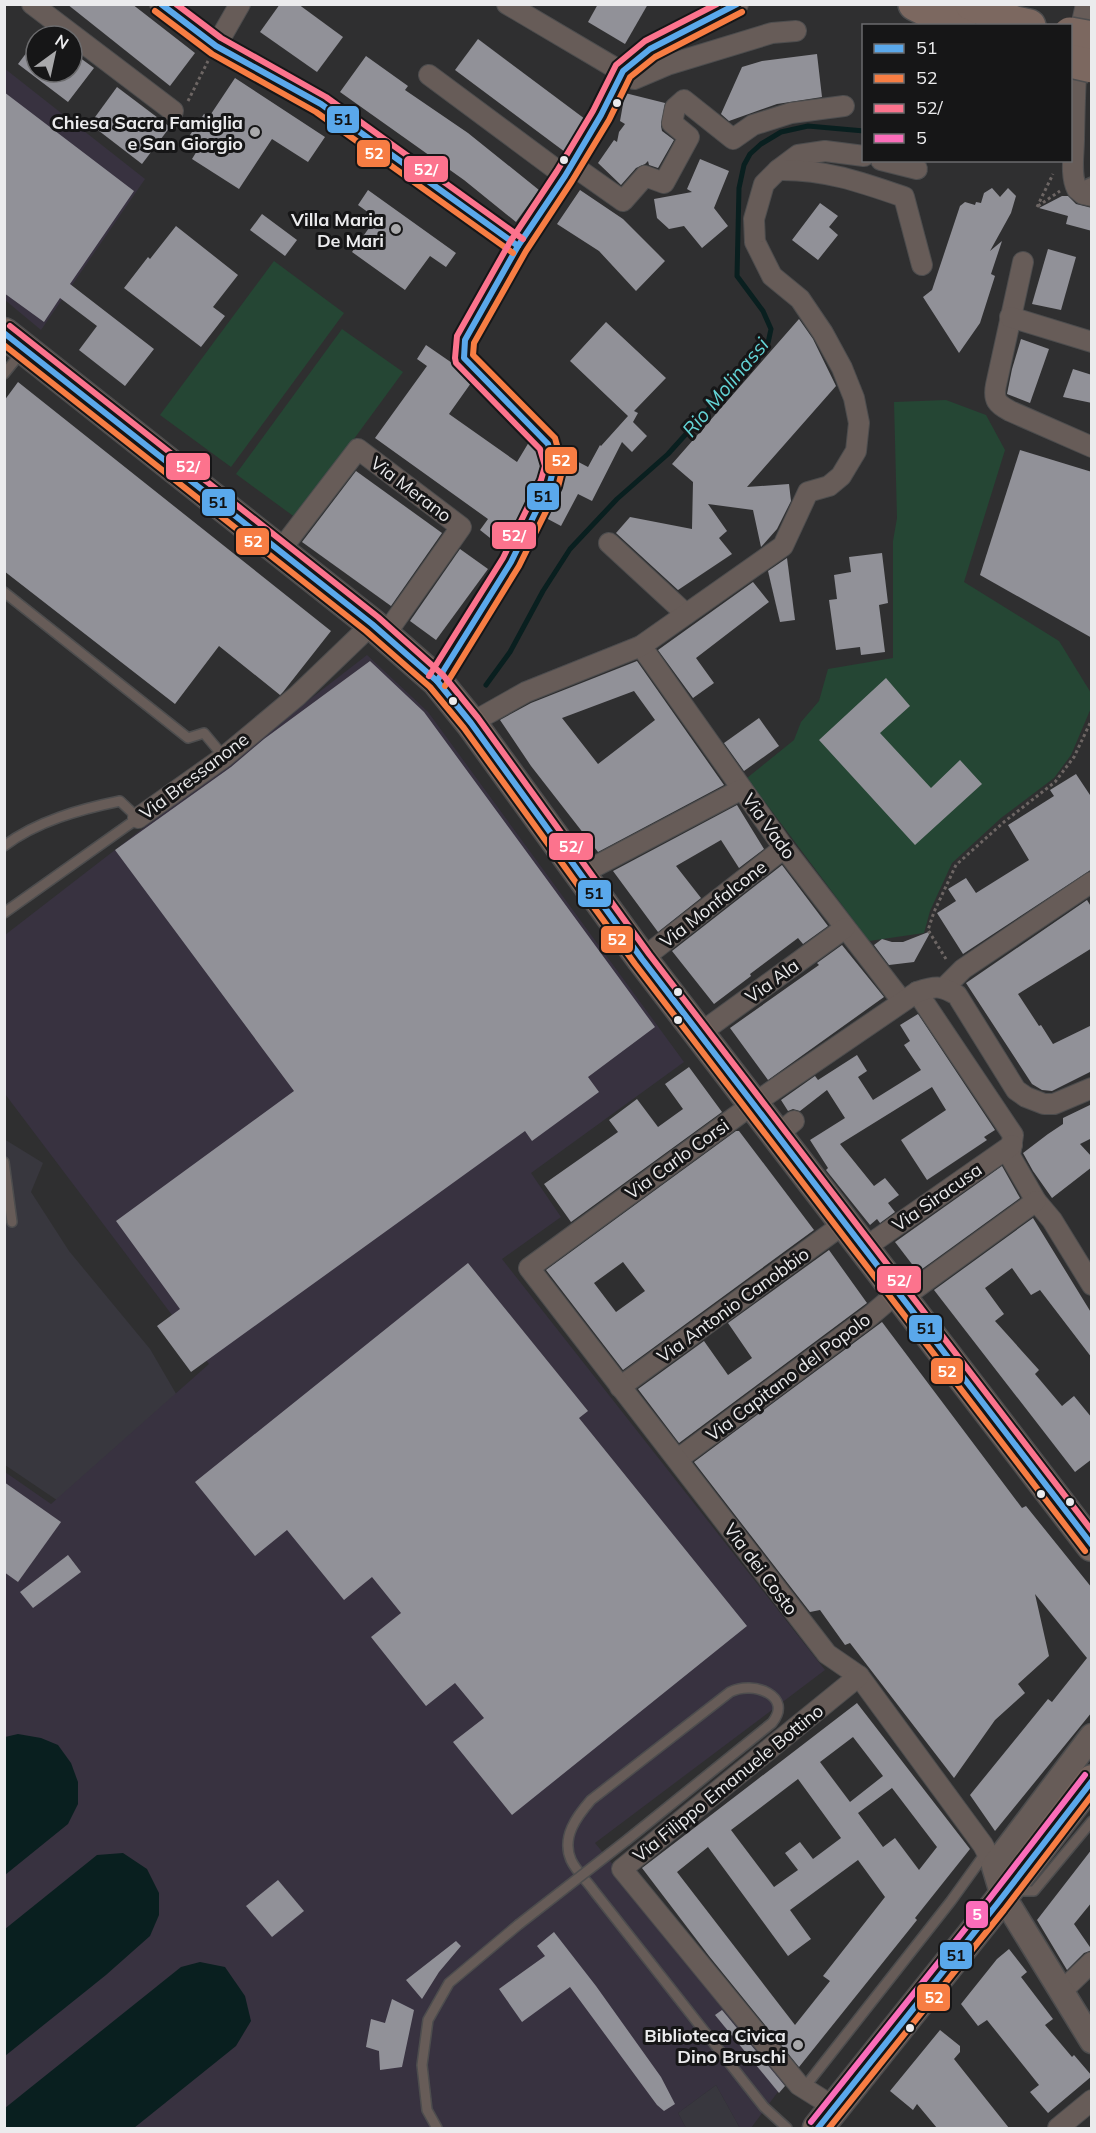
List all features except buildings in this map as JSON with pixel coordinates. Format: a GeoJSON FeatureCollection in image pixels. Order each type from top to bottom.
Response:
{"type":"FeatureCollection","features":[{"type":"Feature","properties":{"kind":"highway"},"geometry":{"type":"LineString","coordinates":[[915,4],[955,24]]}},
{"type":"Feature","properties":{"kind":"highway"},"geometry":{"type":"LineString","coordinates":[[972,4],[1020,24]]}},
{"type":"Feature","properties":{"kind":"highway"},"geometry":{"type":"LineString","coordinates":[[1072,61],[1092,66]]}},
{"type":"Feature","properties":{"kind":"main road"},"geometry":{"type":"LineString","coordinates":[[14,341],[378,629],[437,681],[471,723],[579,875],[753,1104],[785,1128],[863,1249],[1092,1546]]}},
{"type":"Feature","properties":{"kind":"main road"},"geometry":{"type":"LineString","coordinates":[[826,2118],[998,1876],[1092,1780]]}},
{"type":"Feature","properties":{"kind":"street"},"geometry":{"type":"LineString","coordinates":[[32,4],[173,111]]}},
{"type":"Feature","properties":{"kind":"street"},"geometry":{"type":"LineString","coordinates":[[160,4],[216,46],[321,104],[518,246]]}},
{"type":"Feature","properties":{"kind":"street"},"geometry":{"type":"LineString","coordinates":[[216,46],[240,4]]}},
{"type":"Feature","properties":{"kind":"street"},"geometry":{"type":"LineString","coordinates":[[507,4],[634,79],[667,65],[772,33],[796,31]]}},
{"type":"Feature","properties":{"kind":"street"},"geometry":{"type":"LineString","coordinates":[[437,681],[511,562],[550,483],[554,466],[548,444],[464,358],[465,340],[518,246],[601,115],[623,71],[650,49],[738,4]]}},
{"type":"Feature","properties":{"kind":"street"},"geometry":{"type":"LineString","coordinates":[[1085,21],[1077,50],[1074,90],[1074,169],[1087,189]]}},
{"type":"Feature","properties":{"kind":"street"},"geometry":{"type":"LineString","coordinates":[[429,75],[568,170],[623,201],[645,176],[664,183],[690,137],[672,123],[675,108],[684,100],[733,139],[753,125],[790,113],[844,106]]}},
{"type":"Feature","properties":{"kind":"street"},"geometry":{"type":"LineString","coordinates":[[471,723],[526,692],[641,646],[783,546],[808,492],[829,486],[841,476],[856,451],[859,423],[854,398],[842,368],[800,298],[772,276],[755,242],[754,219],[764,184],[798,155],[825,151],[862,156]]}},
{"type":"Feature","properties":{"kind":"street"},"geometry":{"type":"LineString","coordinates":[[889,162],[917,169]]}},
{"type":"Feature","properties":{"kind":"street"},"geometry":{"type":"LineString","coordinates":[[778,170],[802,169],[850,178],[904,197],[922,265]]}},
{"type":"Feature","properties":{"kind":"street"},"geometry":{"type":"LineString","coordinates":[[1023,262],[996,385],[995,399],[1010,411],[1092,447]]}},
{"type":"Feature","properties":{"kind":"street"},"geometry":{"type":"LineString","coordinates":[[1010,317],[1092,342]]}},
{"type":"Feature","properties":{"kind":"street","name":"Via Merano"},"geometry":{"type":"LineString","coordinates":[[279,552],[358,449],[461,527],[378,629]]}},
{"type":"Feature","properties":{"kind":"street"},"geometry":{"type":"LineString","coordinates":[[609,543],[686,614]]}},
{"type":"Feature","properties":{"kind":"street","name":"Via Bressanone"},"geometry":{"type":"LineString","coordinates":[[138,818],[224,757],[378,629]]}},
{"type":"Feature","properties":{"kind":"street","name":"Via Vado"},"geometry":{"type":"LineString","coordinates":[[641,646],[784,848],[845,927],[909,997],[1013,1135],[1010,1156],[1036,1201],[1052,1220],[1092,1286]]}},
{"type":"Feature","properties":{"kind":"street"},"geometry":{"type":"LineString","coordinates":[[579,875],[742,789]]}},
{"type":"Feature","properties":{"kind":"street","name":"Via Monfalcone"},"geometry":{"type":"LineString","coordinates":[[642,959],[784,848]]}},
{"type":"Feature","properties":{"kind":"street"},"geometry":{"type":"LineString","coordinates":[[909,997],[950,982],[1092,882]]}},
{"type":"Feature","properties":{"kind":"street","name":"Via Ala"},"geometry":{"type":"LineString","coordinates":[[699,1034],[845,927]]}},
{"type":"Feature","properties":{"kind":"street"},"geometry":{"type":"LineString","coordinates":[[950,982],[1016,1090],[1044,1104],[1054,1104],[1092,1088]]}},
{"type":"Feature","properties":{"kind":"street","name":"Via Carlo Corsi"},"geometry":{"type":"LineString","coordinates":[[529,1268],[753,1104],[909,997]]}},
{"type":"Feature","properties":{"kind":"street","name":"Via Siracusa"},"geometry":{"type":"LineString","coordinates":[[863,1249],[1011,1145]]}},
{"type":"Feature","properties":{"kind":"street","name":"Via Capitano del Popolo"},"geometry":{"type":"LineString","coordinates":[[678,1460],[870,1316],[1036,1201]]}},
{"type":"Feature","properties":{"kind":"street","name":"Via Antonio Canobbio"},"geometry":{"type":"LineString","coordinates":[[620,1387],[845,1223]]}},
{"type":"Feature","properties":{"kind":"street","name":"Via dei Costo"},"geometry":{"type":"LineString","coordinates":[[529,1268],[827,1654],[859,1676],[998,1876]]}},
{"type":"Feature","properties":{"kind":"street","name":"Via Filippo Emanuele Bottino"},"geometry":{"type":"LineString","coordinates":[[826,2118],[804,2088],[799,2085],[622,1869],[859,1676]]}},
{"type":"Feature","properties":{"kind":"street"},"geometry":{"type":"LineString","coordinates":[[1092,1736],[998,1876],[1061,1992],[1092,2041]]}},
{"type":"Feature","properties":{"kind":"street"},"geometry":{"type":"LineString","coordinates":[[1061,1992],[1092,1962]]}},
{"type":"Feature","properties":{"kind":"street"},"geometry":{"type":"LineString","coordinates":[[1058,2128],[1092,2100]]}},
{"type":"Feature","properties":{"kind":"lane"},"geometry":{"type":"LineString","coordinates":[[4,374],[14,341]]}},
{"type":"Feature","properties":{"kind":"lane"},"geometry":{"type":"LineString","coordinates":[[4,592],[188,738],[204,733],[224,757]]}},
{"type":"Feature","properties":{"kind":"lane"},"geometry":{"type":"LineString","coordinates":[[5,845],[46,823],[90,807],[120,801],[138,818]]}},
{"type":"Feature","properties":{"kind":"lane","name":"Via Bressanone"},"geometry":{"type":"LineString","coordinates":[[4,913],[138,818]]}},
{"type":"Feature","properties":{"kind":"lane"},"geometry":{"type":"LineString","coordinates":[[4,1162],[12,1222]]}},
{"type":"Feature","properties":{"kind":"lane"},"geometry":{"type":"LineString","coordinates":[[437,2128],[427,2110],[422,2065],[428,2020],[449,1983],[518,1925],[627,1840],[772,1723],[777,1713],[776,1703],[772,1696],[764,1690],[752,1688],[730,1692],[591,1800],[577,1815],[568,1844],[571,1860],[594,1891],[764,2107],[787,2128]]}},
{"type":"Feature","properties":{"kind":"lane"},"geometry":{"type":"LineString","coordinates":[[804,2088],[951,1901],[998,1876],[1034,1891],[1092,1821]]}},
{"type":"Feature","properties":{"kind":"path"},"geometry":{"type":"LineString","coordinates":[[173,111],[181,108],[192,95],[216,46]]}},
{"type":"Feature","properties":{"kind":"path"},"geometry":{"type":"LineString","coordinates":[[1055,170],[1037,207],[1066,186],[1087,189]]}},
{"type":"Feature","properties":{"kind":"path"},"geometry":{"type":"LineString","coordinates":[[950,982],[928,930],[956,865],[1004,822],[1055,782],[1074,757],[1092,719]]}},
{"type":"Feature","properties":{"kind":"shaded area"},"geometry":{"type":"Polygon","coordinates":[[[4,68],[145,179],[41,330],[5,300],[4,68]]]}},
{"type":"Feature","properties":{"kind":"shaded area"},"geometry":{"type":"Polygon","coordinates":[[[367,655],[428,712],[684,1062],[531,1173],[561,1217],[502,1259],[825,1670],[595,1843],[789,2077],[751,2128],[740,2128],[716,2085],[678,2113],[686,2128],[5,2128],[5,1472],[51,1504],[209,1364],[5,1094],[5,935],[367,655]]]}},
{"type":"Feature","properties":{"kind":"shaded area"},"geometry":{"type":"Polygon","coordinates":[[[4,1139],[43,1163],[31,1192],[69,1251],[150,1349],[189,1416],[119,1542],[5,1465],[4,1139]]]}},
{"type":"Feature","properties":{"kind":"shaded area"},"geometry":{"type":"Polygon","coordinates":[[[716,2085],[740,2128],[686,2128],[678,2113],[716,2085]]]}},
{"type":"Feature","properties":{"kind":"green space"},"geometry":{"type":"Polygon","coordinates":[[[274,261],[344,313],[231,467],[160,415],[274,261]]]}},
{"type":"Feature","properties":{"kind":"green space"},"geometry":{"type":"Polygon","coordinates":[[[342,329],[403,372],[296,518],[236,474],[342,329]]]}},
{"type":"Feature","properties":{"kind":"green space"},"geometry":{"type":"Polygon","coordinates":[[[946,400],[986,415],[1005,450],[964,582],[1059,641],[1091,693],[1091,708],[1071,755],[1054,778],[1001,818],[952,863],[930,911],[924,933],[869,941],[747,778],[794,740],[801,722],[819,701],[828,669],[893,658],[893,541],[897,518],[894,402],[946,400]]]}},
{"type":"Feature","properties":{"kind":"water"},"geometry":{"type":"Polygon","coordinates":[[[18,1734],[41,1738],[58,1745],[71,1763],[78,1782],[78,1804],[68,1824],[5,1875],[5,1737],[18,1734]]]}},
{"type":"Feature","properties":{"kind":"water"},"geometry":{"type":"Polygon","coordinates":[[[123,1853],[147,1869],[159,1893],[159,1915],[150,1936],[106,1975],[5,2056],[5,1929],[97,1855],[123,1853]]]}},
{"type":"Feature","properties":{"kind":"water"},"geometry":{"type":"Polygon","coordinates":[[[200,1962],[225,1967],[245,1996],[251,2021],[236,2046],[134,2128],[5,2128],[5,2108],[181,1967],[200,1962]]]}},
{"type":"Feature","properties":{"kind":"waterway","name":"Rio Molinassi"},"geometry":{"type":"LineString","coordinates":[[486,685],[510,652],[543,591],[570,549],[617,499],[668,454],[768,343],[771,329],[763,311],[737,276],[739,188],[744,165],[750,154],[781,132],[808,126],[862,131]]}},
{"type":"Feature","properties":{"kind":"transit line","name":"51"},"geometry":{"type":"LineString","coordinates":[[161,4],[216,46],[321,104],[518,246]]}},
{"type":"Feature","properties":{"kind":"transit line","name":"52/"},"geometry":{"type":"LineString","coordinates":[[176,4],[221,38],[326,97],[523,239]]}},
{"type":"Feature","properties":{"kind":"transit line","name":"52/"},"geometry":{"type":"LineString","coordinates":[[429,676],[503,558],[541,480],[545,466],[540,449],[456,363],[457,336],[510,242],[593,111],[616,65],[645,41],[717,4]]}},
{"type":"Feature","properties":{"kind":"transit line","name":"51"},"geometry":{"type":"LineString","coordinates":[[437,681],[511,562],[550,483],[554,466],[548,444],[464,358],[465,340],[518,246],[565,176],[601,115],[623,71],[650,49],[737,4]]}},
{"type":"Feature","properties":{"kind":"transit line","name":"52"},"geometry":{"type":"LineString","coordinates":[[155,11],[212,54],[316,112],[513,253]]}},
{"type":"Feature","properties":{"kind":"transit line","name":"52"},"geometry":{"type":"LineString","coordinates":[[445,686],[519,566],[558,487],[563,467],[555,438],[473,355],[474,343],[526,251],[609,120],[630,77],[655,57],[742,12]]}},
{"type":"Feature","properties":{"kind":"transit line","name":"52/"},"geometry":{"type":"LineString","coordinates":[[10,326],[378,617],[443,675],[478,718],[649,954],[1092,1531]]}},
{"type":"Feature","properties":{"kind":"transit line","name":"51"},"geometry":{"type":"LineString","coordinates":[[4,333],[372,624],[437,681],[471,723],[642,959],[1092,1545]]}},
{"type":"Feature","properties":{"kind":"transit line","name":"52"},"geometry":{"type":"LineString","coordinates":[[4,345],[366,631],[430,687],[464,728],[635,964],[1085,1551]]}},
{"type":"Feature","properties":{"kind":"transit line","name":"5"},"geometry":{"type":"LineString","coordinates":[[811,2122],[1085,1775]]}},
{"type":"Feature","properties":{"kind":"transit line","name":"51"},"geometry":{"type":"LineString","coordinates":[[818,2128],[1092,1781]]}},
{"type":"Feature","properties":{"kind":"transit line","name":"52"},"geometry":{"type":"LineString","coordinates":[[829,2128],[1004,1910],[1092,1795]]}},
{"type":"Feature","properties":{"kind":"place","name":"Chiesa Sacra Famiglia e San Giorgio"},"geometry":{"type":"Point","coordinates":[255,132]}},
{"type":"Feature","properties":{"kind":"place","name":"Villa Maria De Mari"},"geometry":{"type":"Point","coordinates":[396,229]}},
{"type":"Feature","properties":{"kind":"place","name":"Biblioteca Civica Dino Bruschi"},"geometry":{"type":"Point","coordinates":[798,2045]}}]}
